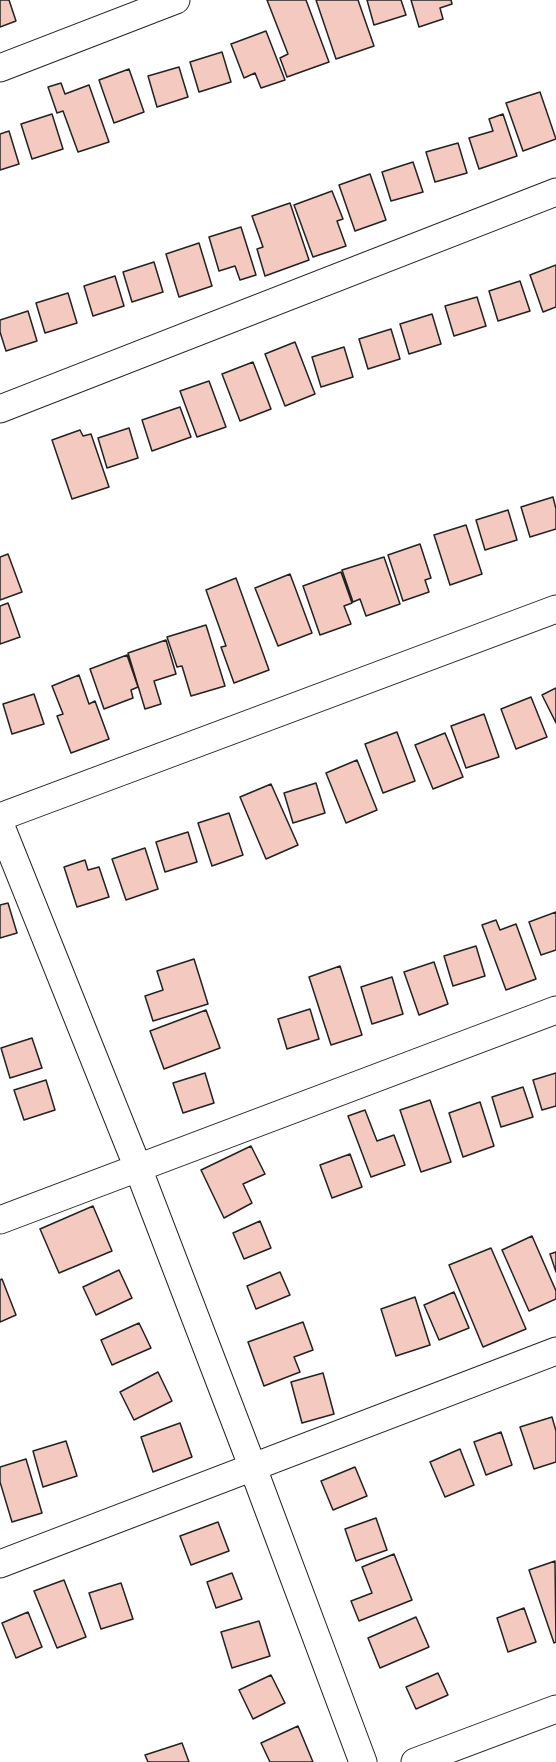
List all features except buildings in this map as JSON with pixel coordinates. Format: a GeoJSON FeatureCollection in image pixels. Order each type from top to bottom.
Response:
{"type":"FeatureCollection","features":[{"type":"Feature","properties":{"kind":"street"},"geometry":{"type":"LineString","coordinates":[[0,68],[176,0]]}},
{"type":"Feature","properties":{"kind":"street"},"geometry":{"type":"LineString","coordinates":[[0,409],[556,192]]}},
{"type":"Feature","properties":{"kind":"street"},"geometry":{"type":"LineString","coordinates":[[0,818],[556,609]]}},
{"type":"Feature","properties":{"kind":"street"},"geometry":{"type":"LineString","coordinates":[[0,824],[138,1168],[363,1762]]}},
{"type":"Feature","properties":{"kind":"street"},"geometry":{"type":"LineString","coordinates":[[0,1220],[556,1010]]}},
{"type":"Feature","properties":{"kind":"street"},"geometry":{"type":"LineString","coordinates":[[0,1564],[556,1351]]}},
{"type":"Feature","properties":{"kind":"street"},"geometry":{"type":"LineString","coordinates":[[416,1762],[556,1709]]}}]}
